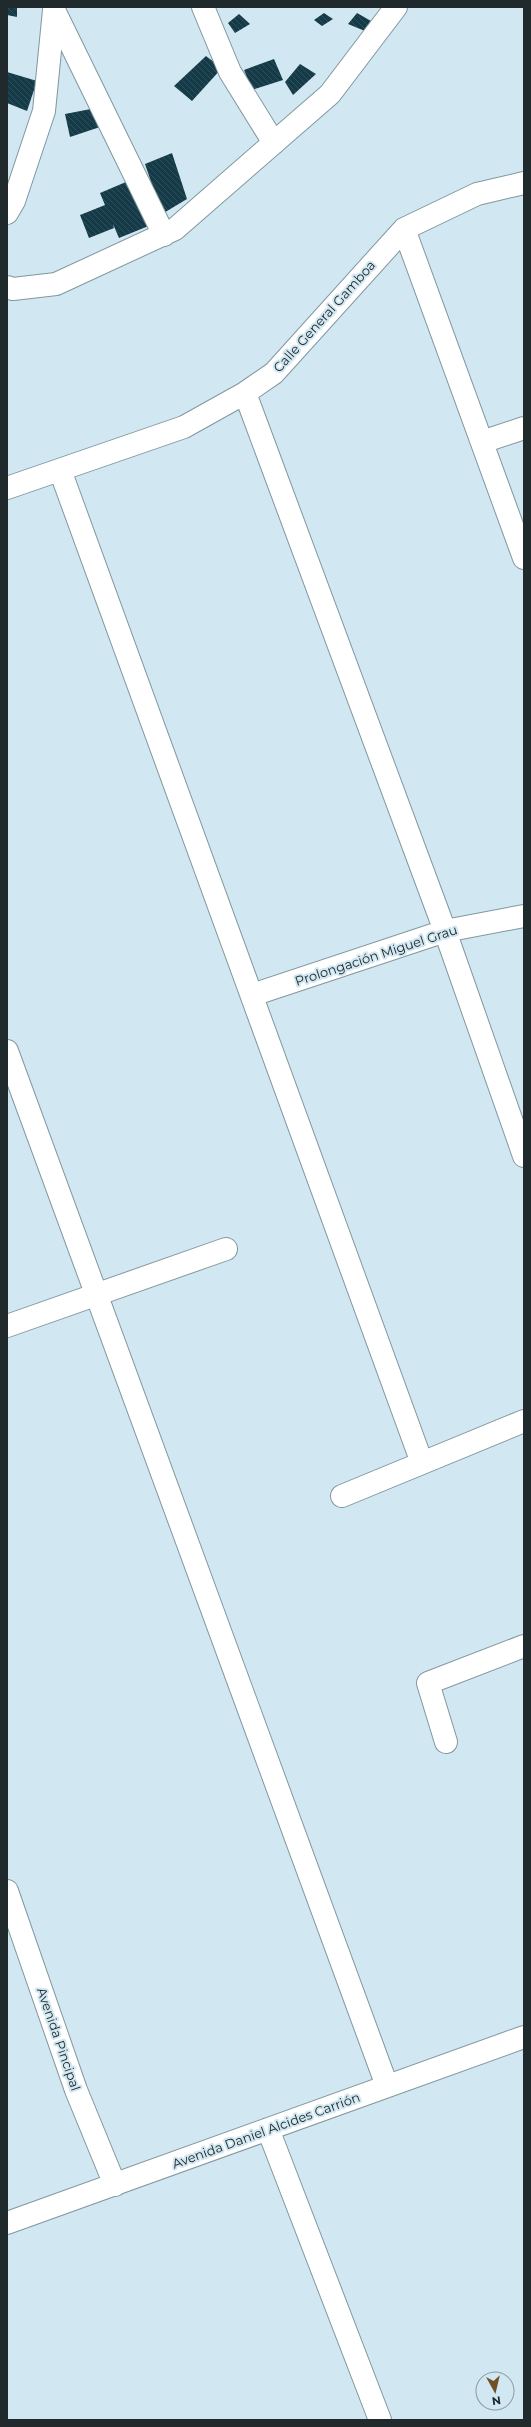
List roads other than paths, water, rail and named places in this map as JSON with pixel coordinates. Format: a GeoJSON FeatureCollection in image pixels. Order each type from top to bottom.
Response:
{"type":"FeatureCollection","features":[{"type":"Feature","properties":{"kind":"street"},"geometry":{"type":"LineString","coordinates":[[203,7],[230,72],[274,142]]}},
{"type":"Feature","properties":{"kind":"street"},"geometry":{"type":"LineString","coordinates":[[7,287],[12,289],[56,284],[175,230],[330,94],[396,7]]}},
{"type":"Feature","properties":{"kind":"street"},"geometry":{"type":"LineString","coordinates":[[54,8],[164,234]]}},
{"type":"Feature","properties":{"kind":"street"},"geometry":{"type":"LineString","coordinates":[[7,214],[14,201],[44,112],[54,8]]}},
{"type":"Feature","properties":{"kind":"street","name":"Calle General Gamboa"},"geometry":{"type":"LineString","coordinates":[[7,488],[184,427],[245,392],[274,372],[404,228],[477,194],[524,183]]}},
{"type":"Feature","properties":{"kind":"street"},"geometry":{"type":"LineString","coordinates":[[404,228],[524,558]]}},
{"type":"Feature","properties":{"kind":"street"},"geometry":{"type":"LineString","coordinates":[[245,392],[445,931],[524,1156]]}},
{"type":"Feature","properties":{"kind":"street"},"geometry":{"type":"LineString","coordinates":[[482,442],[524,428]]}},
{"type":"Feature","properties":{"kind":"street"},"geometry":{"type":"LineString","coordinates":[[60,470],[422,1463]]}},
{"type":"Feature","properties":{"kind":"street","name":"Prolongación Miguel Grau"},"geometry":{"type":"LineString","coordinates":[[252,995],[445,931],[524,916]]}},
{"type":"Feature","properties":{"kind":"street"},"geometry":{"type":"LineString","coordinates":[[7,1051],[387,2086]]}},
{"type":"Feature","properties":{"kind":"street"},"geometry":{"type":"LineString","coordinates":[[7,1326],[97,1296],[226,1249]]}},
{"type":"Feature","properties":{"kind":"street"},"geometry":{"type":"LineString","coordinates":[[342,1496],[524,1421]]}},
{"type":"Feature","properties":{"kind":"street"},"geometry":{"type":"LineString","coordinates":[[446,1742],[428,1683],[524,1646]]}},
{"type":"Feature","properties":{"kind":"street","name":"Avenida Pincipal"},"geometry":{"type":"LineString","coordinates":[[8,1894],[76,2090],[115,2185]]}},
{"type":"Feature","properties":{"kind":"street","name":"Avenida Daniel Alcides Carrión"},"geometry":{"type":"LineString","coordinates":[[7,2223],[524,2037]]}},
{"type":"Feature","properties":{"kind":"street"},"geometry":{"type":"LineString","coordinates":[[268,2129],[380,2420]]}}]}
